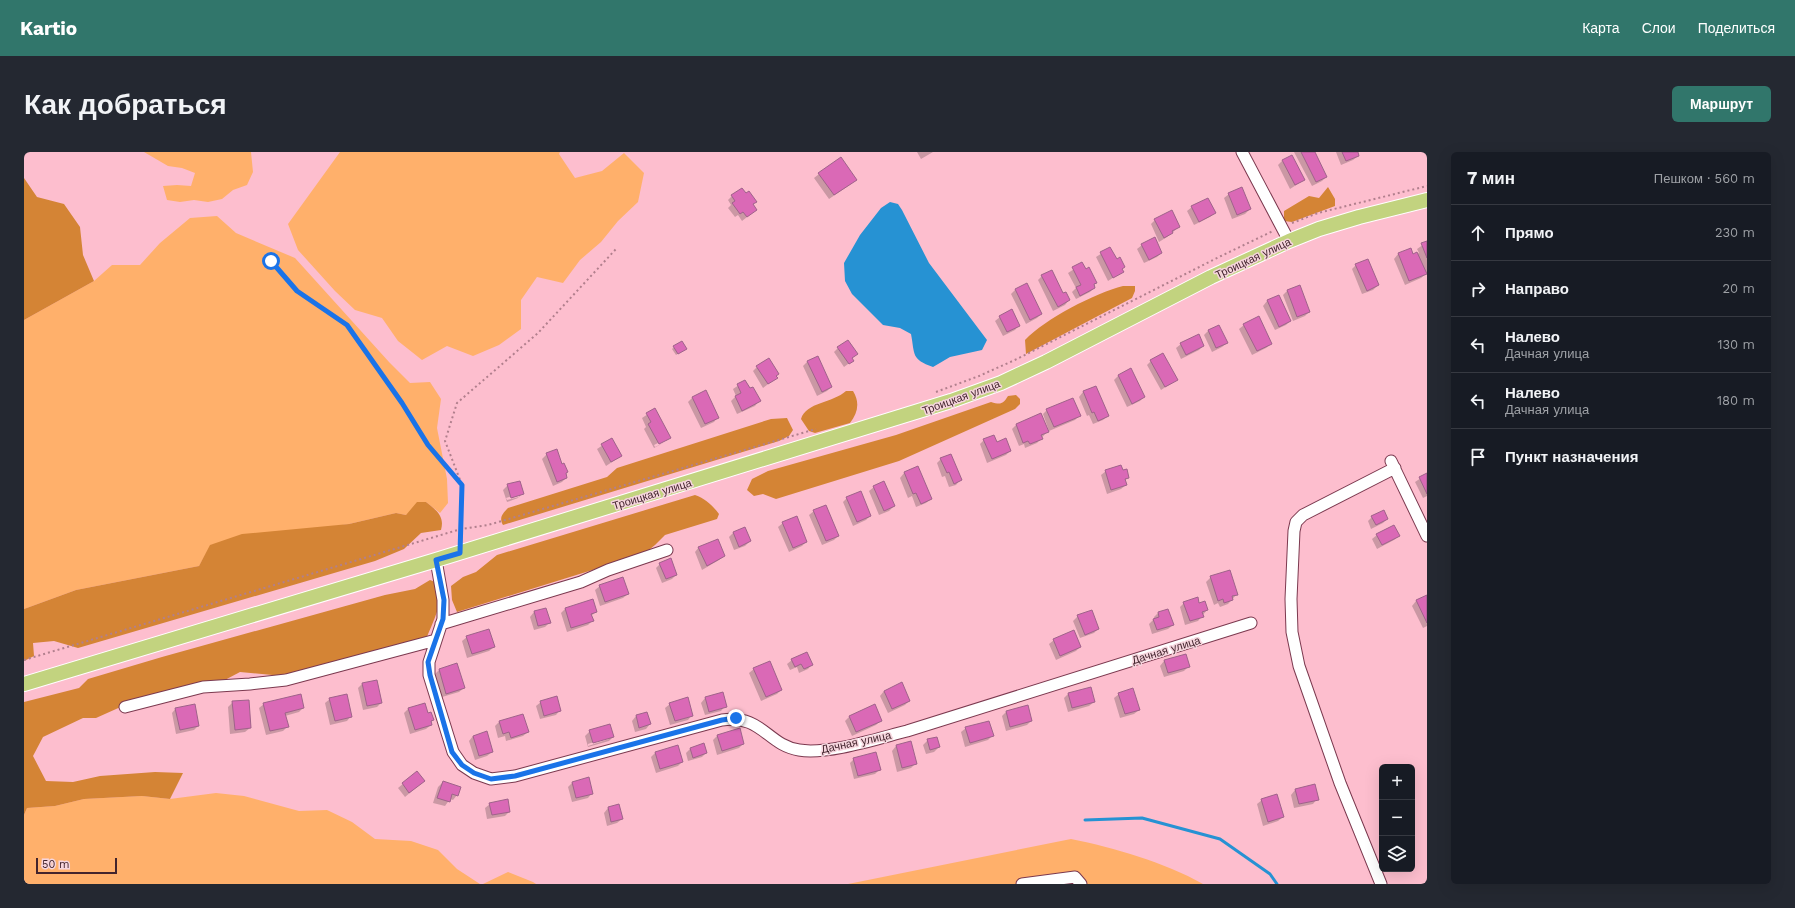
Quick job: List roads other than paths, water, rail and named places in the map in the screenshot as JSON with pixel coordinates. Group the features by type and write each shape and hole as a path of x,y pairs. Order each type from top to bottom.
{"main road":[{"name":"Троицкая улица","path":"24,684 460,553 884,423 994,386 1046,362 1211,277 1289,241 1319,229 1359,217 1427,200"}],"street":[{"path":"1242,152 1289,241"},
{"path":"1381,884 1340,783 1299,666 1292,632 1291,599 1294,531 1296,522 1303,515 1393,464 1427,536"},
{"path":"441,624 582,582 608,570 667,550"},
{"name":"Дачная улица","path":"436,560 444,600 441,624 428,662 430,675 452,752 462,765 474,773 491,779 515,776 722,720 736,718 750,722 761,728 777,741 798,750 814,752 907,731 1251,623"},
{"path":"125,707 203,687 286,680 436,640"},
{"path":"1022,884 1076,877 1082,884"}],"water":[{"path":"890,202 898,204 929,263 987,340 982,350 950,357 933,367 926,364 917,359 915,355 911,334 900,328 883,325 852,294 845,281 844,263 860,235 881,208"}],"waterway":[{"path":"1085,820 1142,818 1220,839 1270,874 1277,884"}]}
